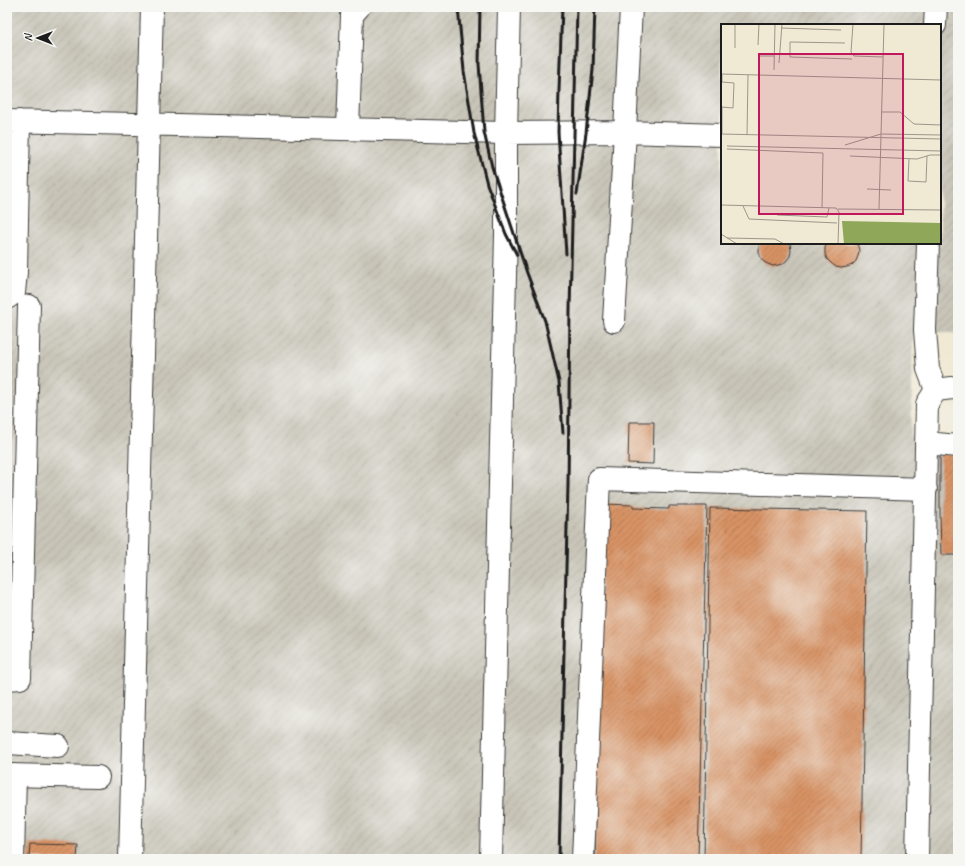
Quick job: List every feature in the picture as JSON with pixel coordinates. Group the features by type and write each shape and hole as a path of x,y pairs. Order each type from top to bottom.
{"lane":[{"path":"130,859 152,7"},
{"path":"348,129 352,15 359,7"},
{"path":"491,859 506,234 506,133 509,7"},
{"path":"614,321 631,7"},
{"path":"935,24 936,7"},
{"path":"7,298 14,293 15,279 13,121 506,133 625,132 721,135"},
{"path":"928,244 925,330 928,369 936,390"},
{"path":"7,678 20,678 29,306"},
{"path":"936,390 952,388 958,389"},
{"path":"917,859 927,404 936,390"},
{"path":"926,443 958,446"},
{"path":"584,859 599,479 926,489"},
{"path":"7,743 58,746"},
{"path":"13,859 11,775 98,777"}],"shaded area":[{"path":"7,7 958,7 958,334 925,330 913,334 911,438 958,440 958,859 7,859"}],"building":[{"path":"760,244 790,244 790,256 783,264 773,266 764,262 761,258"},
{"path":"827,244 857,244 859,250 856,261 852,265 841,268 836,267 827,259 825,248"},
{"path":"629,422 654,422 653,464 628,463"},
{"path":"940,453 958,454 958,555 941,555"},
{"path":"603,504 633,505 633,508 669,509 669,506 707,506 698,859 595,859"},
{"path":"710,508 867,511 861,859 704,859"},
{"path":"30,844 78,845 77,859 29,859"}],"railway":[{"path":"458,7 464,71 474,133 487,184 506,234 517,255"},
{"path":"480,7 479,64 484,132 492,167 527,273 545,321 559,382 563,433"},
{"path":"562,7 558,132 566,254"},
{"path":"559,859 577,7"},
{"path":"577,194 593,70 595,7"}]}
